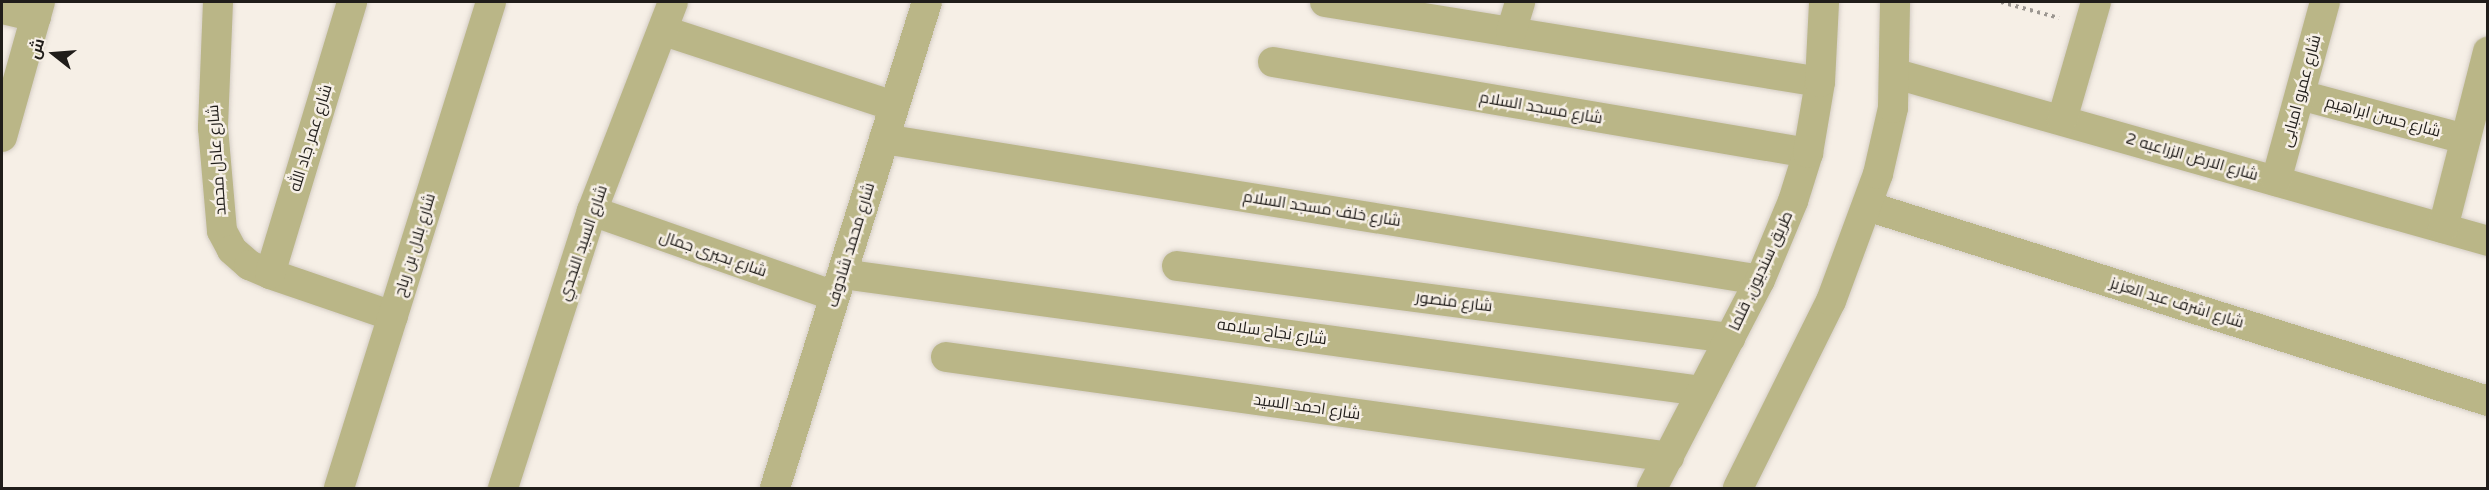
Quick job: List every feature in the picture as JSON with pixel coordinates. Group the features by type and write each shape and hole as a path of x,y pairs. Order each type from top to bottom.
{"street":[{"name":"شارع عادل محمد","path":"218,2 213,128 222,231 232,250 249,265 270,274 393,316"},
{"name":"شارع عمر جاد الله","path":"270,274 352,2"},
{"name":"شارع بلال بن رباح","path":"339,489 491,2"},
{"name":"شارع السيد النجدي","path":"503,489 592,211 664,31 673,2"},
{"name":"شارع محمد شادوف","path":"775,489 927,2"},
{"path":"1325,2 1820,82"},
{"path":"1511,32 1520,2"},
{"name":"طريق سنديون, قلما","path":"1652,489 1760,280 1809,153 1820,82 1824,2"},
{"path":"1738,489 1804,358 1867,206 1887,141 1896,74 1895,2"},
{"name":"شارع عمرو امبابى","path":"2276,181 2325,2"},
{"path":"2,9 38,9 2,137"},
{"path":"2062,120 2092,14"},
{"path":"664,31 894,106"},
{"path":"2443,228 2487,52"},
{"name":"شارع مسجد السلام","path":"1273,62 1809,153"},
{"name":"شارع الارض الزراعيه 2","path":"1896,74 2487,241"},
{"name":"شارع حسن ابراهيم","path":"2300,95 2465,139"},
{"name":"شارع خلف مسجد السلام","path":"884,139 1760,280"},
{"name":"شارع اشرف عبد العزيز","path":"1867,206 2487,401"},
{"name":"شارع بحيرى جمال","path":"592,211 838,285"},
{"name":"شارع منصور","path":"1177,266 1730,338"},
{"name":"شارع نجاح سلامه","path":"838,285 1702,391"},
{"name":"شارع احمد السيد","path":"945,357 1670,457"}],"path":[{"path":"2001,2 2092,14"}]}
